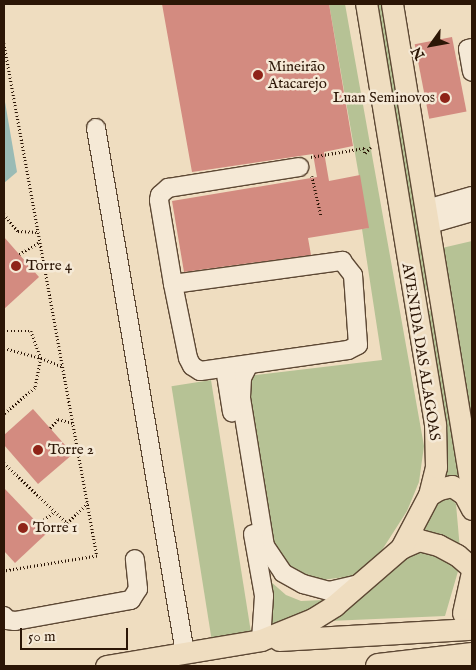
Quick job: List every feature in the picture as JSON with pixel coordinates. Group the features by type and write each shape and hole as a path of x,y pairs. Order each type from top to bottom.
{"highway":[{"path":"378,666 472,655"}],"main road":[{"name":"AVENIDA DAS ALAGOAS","path":"106,666 261,640 313,619 361,584 400,548 429,495 436,467 435,424 366,4"},
{"name":"AVENIDA DAS ALAGOAS","path":"392,4 443,300 472,490"},
{"path":"403,236 420,288 432,300 443,300"},
{"path":"429,495 439,488 452,486 464,494 472,509"},
{"path":"400,548 419,540 438,545 458,555 472,568"},
{"path":"261,640 468,611 472,572"}],"lane":[{"path":"472,48 468,49 472,72"},
{"path":"96,128 185,653"},
{"path":"173,284 342,261 350,269 360,339 358,345 348,350 248,366 200,371 192,366 173,284 159,200 164,190 307,167"},
{"path":"428,216 472,196"},
{"path":"428,216 472,212"},
{"path":"248,366 242,378 241,398 265,546 283,573 303,584 329,591 361,584"},
{"path":"225,368 264,596 261,640"},
{"path":"4,616 7,620 15,622 131,600 138,589 135,560"}],"path":[{"path":"4,43 97,556 4,571"},
{"path":"321,215 307,167 309,157 364,148 365,153 371,147"},
{"path":"4,214 18,231 38,232"},
{"path":"19,254 40,242"},
{"path":"4,331 31,331 41,358 35,388 4,414"},
{"path":"4,348 41,358 63,367"},
{"path":"50,428 58,419 73,423"},
{"path":"4,463 67,523 88,503"},
{"path":"38,524 54,512"}],"green space":[{"path":"329,4 345,4 424,446 419,482 407,511 382,550 354,576 321,580 295,572 274,554 265,536 247,376 382,360 362,229 368,228"},
{"path":"371,4 385,4 435,289 425,290"},
{"path":"472,241 472,424 442,248"},
{"path":"438,309 462,483 442,477 424,312"},
{"path":"211,380 251,632 211,638 171,386"},
{"path":"447,493 456,504 461,561 445,616 329,621 397,567 409,551 439,495"},
{"path":"262,574 286,595 301,601 324,600 302,617 263,630"}],"water":[{"path":"4,96 17,172 4,183"}],"building":[{"name":"Mineirão Atacarejo","path":"162,4 329,4 353,146 324,152 329,181 360,175 369,228 308,238 311,255 184,272 172,201 317,177 313,154 192,172"},
{"path":"452,37 467,112 429,119 415,44"},
{"name":"Torre 4","path":"4,237 39,277 4,309"},
{"name":"Torre 2","path":"33,409 73,454 38,484 4,445 4,435"},
{"name":"Torre 1","path":"4,488 47,533 15,563 4,551"}],"place":[{"name":"Mineirão Atacarejo","path":"258,75"},
{"name":"Luan Seminovos","path":"445,98"},
{"name":"Torre 4","path":"16,266"},
{"name":"Torre 2","path":"38,450"},
{"name":"Torre 1","path":"23,528"}]}
